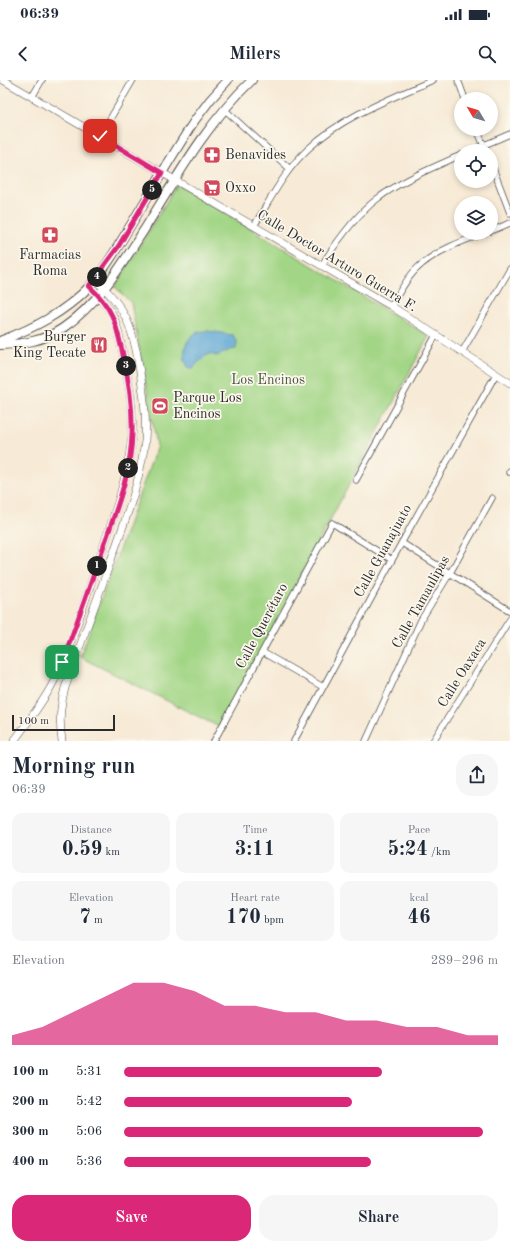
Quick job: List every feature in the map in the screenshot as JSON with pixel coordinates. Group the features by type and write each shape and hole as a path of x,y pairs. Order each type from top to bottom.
{"main road":[{"path":"0,341 44,322 69,304 92,283 118,247 195,120 228,80"},
{"path":"0,345 20,344 47,337 72,321 99,296 205,133 224,109 252,80"}],"street":[{"name":"Calle Doctor Arturo Guerra F.","path":"3,80 322,265 390,306 510,383"},
{"path":"32,97 42,80"},
{"path":"100,136 133,80"},
{"path":"254,226 290,169 308,149 330,131 347,120 389,99 433,80"},
{"path":"458,80 463,92"},
{"path":"224,109 290,169"},
{"path":"486,144 510,134"},
{"path":"322,265 338,241 358,217 376,199 402,182 454,158"},
{"path":"498,182 510,213"},
{"path":"498,228 510,223"},
{"path":"390,306 406,282 421,265 446,249 468,240"},
{"path":"462,352 510,269"},
{"path":"62,741 60,706 136,487 145,440 145,404 137,352 129,324 120,306 105,288 92,283"},
{"path":"14,741 53,683 74,631 113,519 127,471 132,435 132,417 126,368 117,326 113,315 99,296 92,283"},
{"path":"356,480 436,336"},
{"name":"Calle Guanajuato","path":"294,741 392,560 496,374"},
{"name":"Calle Tamaulipas","path":"366,741 421,620 450,573 492,498"},
{"path":"113,519 124,524"},
{"name":"Calle Querétaro","path":"214,741 332,523 392,560"},
{"path":"402,543 510,611"},
{"name":"Calle Oaxaca","path":"434,741 510,619"},
{"path":"262,652 323,687"}],"green space":[{"name":"Los Encinos","path":"177,184 429,336 219,727 80,657 157,446 131,303 115,287"}],"water":[{"path":"202,331 233,335 237,343 236,349 217,356 210,354 204,357 193,368 189,368 186,363 184,353 187,342 194,334"}],"place":[{"name":"Benavides","path":"212,155"},
{"name":"Oxxo","path":"212,188"},
{"name":"Farmacias Roma","path":"50,235"},
{"name":"Burger King Tecate","path":"99,345"},
{"name":"Parque Los Encinos","path":"160,406"}],"route":[{"path":"62,662 113,519 127,471 132,435 130,394 117,326 107,305 89,286 95,280 118,247 162,173 100,136"}]}
